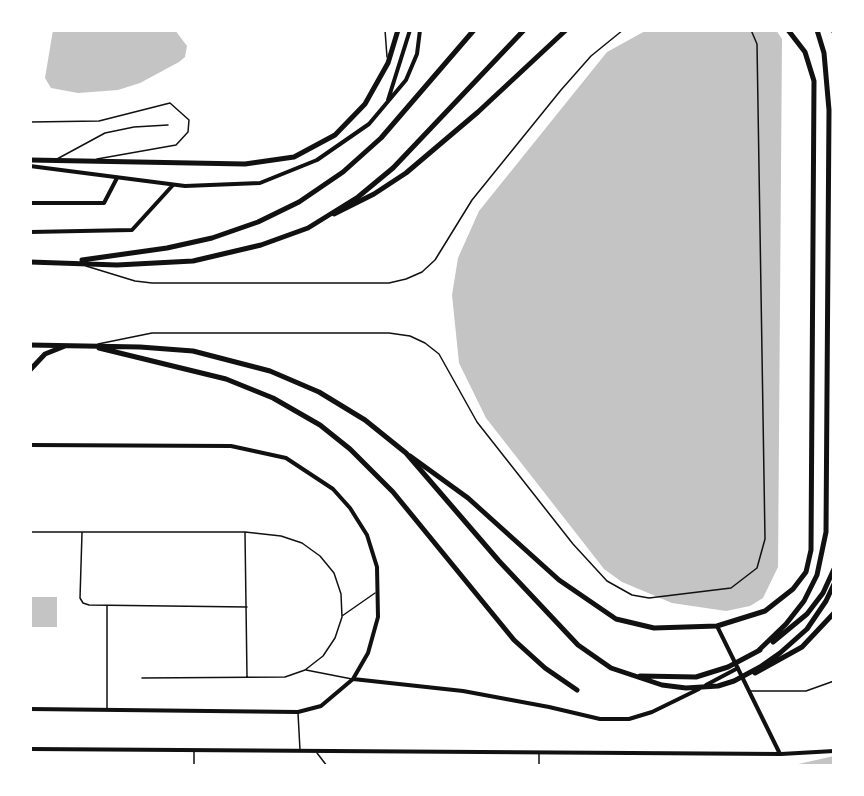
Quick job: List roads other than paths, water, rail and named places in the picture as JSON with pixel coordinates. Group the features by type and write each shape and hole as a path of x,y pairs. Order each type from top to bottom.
{"main road":[{"path":"31,159 245,164 294,157 323,143 346,125 373,93 388,63 398,30"},
{"path":"72,262 168,248 212,238 258,222 299,202 343,172 381,138 474,30"},
{"path":"333,214 373,185 408,154 524,30"},
{"path":"30,262 117,265 193,261 285,238 374,194 406,173 478,112 567,30"},
{"path":"30,345 91,345 193,351 270,371 342,405 468,498 559,580 598,609 616,619 654,628 717,626 755,616 776,605 800,581 810,561 811,550 814,81 805,52 788,30"},
{"path":"759,650 780,630 804,601 817,575 826,532 829,110 824,53 817,30"},
{"path":"30,370 45,354 67,345"},
{"path":"91,345 226,379 273,398 320,425 350,449 393,492 514,640 545,668 577,690"},
{"path":"406,453 499,561 578,645 600,662 633,676 662,685 686,688 718,686 734,681 792,654 813,638 834,613"},
{"path":"633,676 696,677 728,667 786,632 807,614 823,593 834,569"},
{"path":"734,681 767,662 796,640 817,617 834,584"}],"street":[{"path":"388,101 410,30"},
{"path":"30,166 173,185 260,183 317,160 369,124 406,80 417,54 420,30"},
{"path":"30,203 104,203 117,178"},
{"path":"30,232 132,230 173,185"},
{"path":"30,445 231,446 286,458 333,489 350,508 367,536 377,567 378,616 368,653 353,679 321,706 298,712 30,709"},
{"path":"717,626 781,754"},
{"path":"353,679 463,691 549,706 600,719 620,719 652,712 738,668"},
{"path":"30,749 781,754 834,751"}],"lane":[{"path":"385,30 388,63"},
{"path":"72,262 115,276 152,283 389,283 406,279 422,272 435,260 472,200 547,107 591,56 623,30"},
{"path":"91,345 152,333 389,333 410,336 425,342 439,354 477,422 573,544 607,581 632,595 649,597 731,588 757,568 765,539 757,44 751,30"},
{"path":"30,122 99,121 170,103 189,120 188,132 176,145 93,160"},
{"path":"57,159 105,133 134,127 168,125"},
{"path":"30,532 245,532 281,536 302,543 320,556 334,573 341,594 342,616 335,638 323,656 305,670 285,677 142,678"},
{"path":"82,532 80,598 89,605 247,607"},
{"path":"245,532 247,677"},
{"path":"342,616 377,592"},
{"path":"107,605 107,709"},
{"path":"305,670 353,679"},
{"path":"750,691 806,691 834,681"},
{"path":"298,712 300,750"},
{"path":"194,749 194,766"},
{"path":"315,750 327,766"},
{"path":"539,753 539,766"}]}
